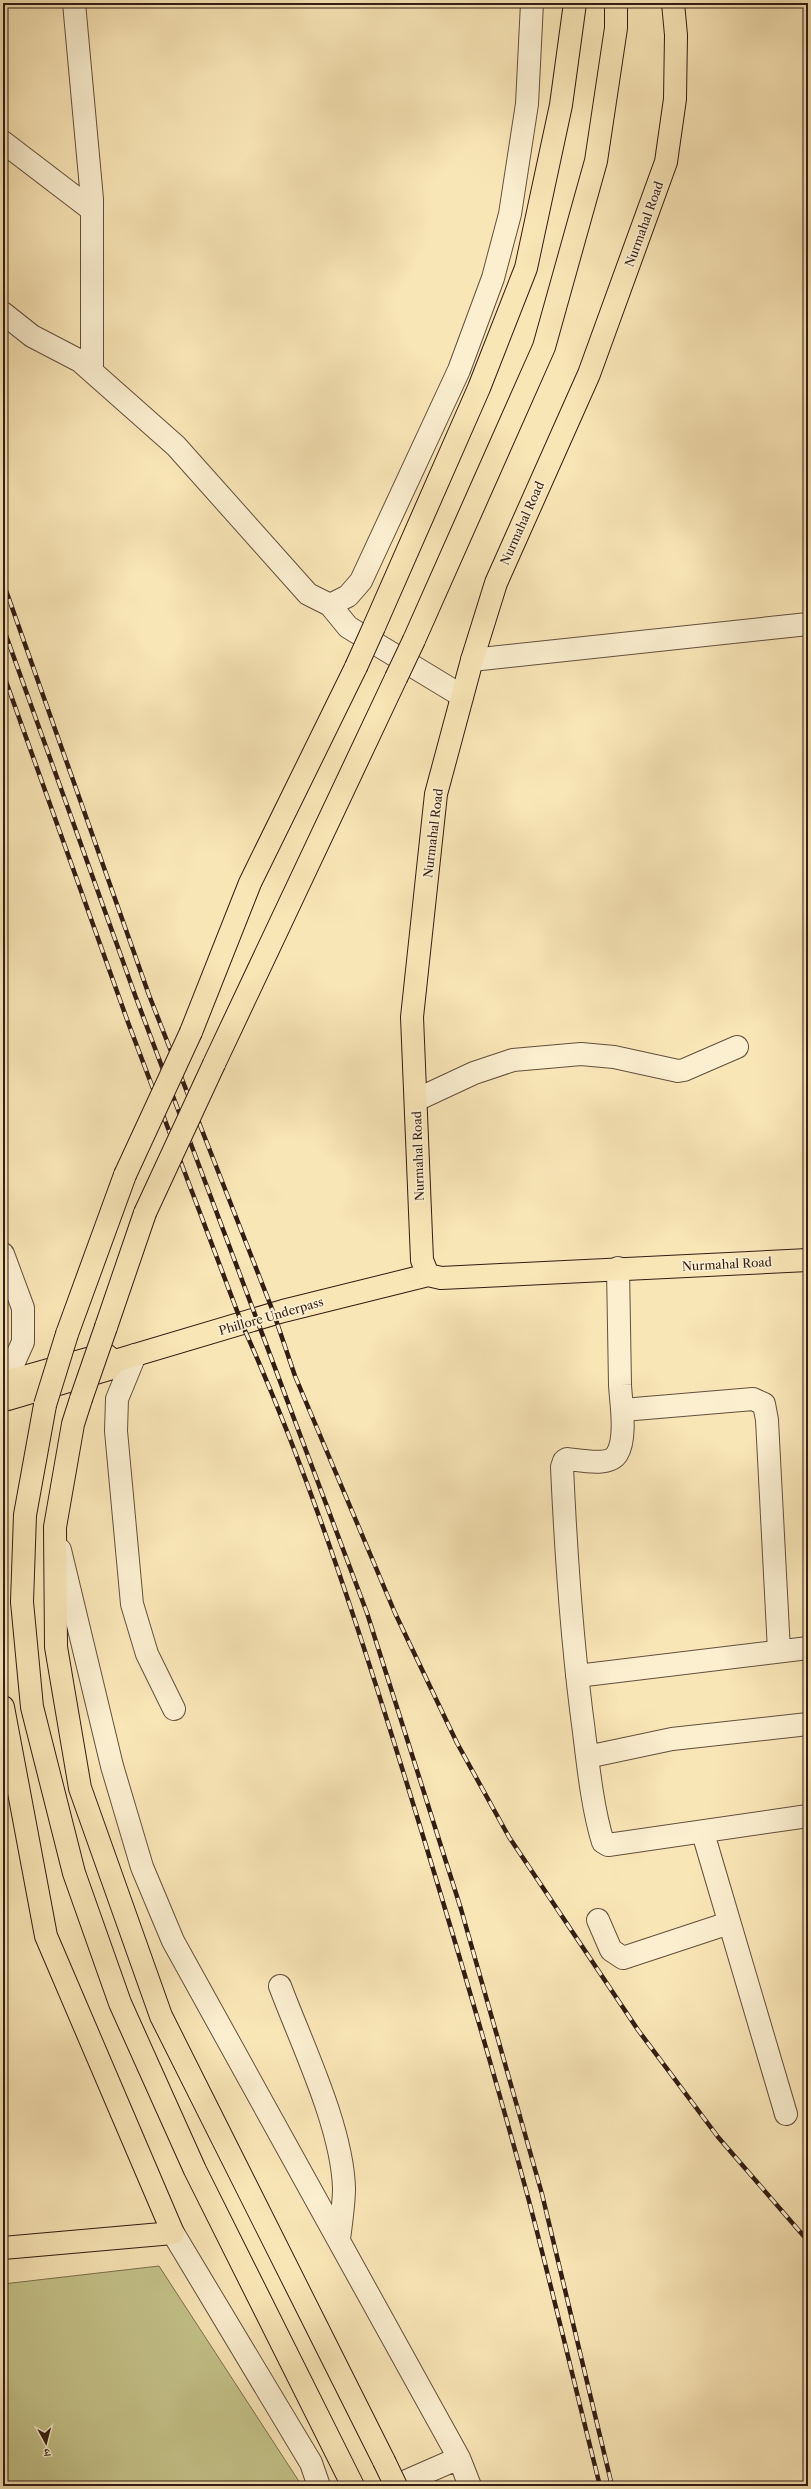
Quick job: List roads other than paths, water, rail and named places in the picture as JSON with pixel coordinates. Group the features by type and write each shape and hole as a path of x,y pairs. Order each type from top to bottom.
{"main road":[{"path":"351,2481 195,2170 120,2003 74,1873 32,1707 22,1602 25,1515 46,1405 67,1334 125,1175 191,1032 250,883 374,627 479,388 526,268 562,105 575,3"},
{"path":"396,2486 161,2016 141,1960 80,1788 56,1646 55,1527 72,1424 145,1213 414,640 544,347 596,161 616,28 616,3"},
{"name":"Nurmahal Road","path":"673,3 676,35 675,99 666,162 589,374 496,582 472,660 436,794 412,1017 422,1260 428,1275 442,1278 618,1268 808,1260"},
{"name":"Phillore Underpass","path":"5,1390 105,1354 125,1358 283,1311 428,1275"},
{"path":"3,1707 46,1936 173,2233 3,2248"}],"street":[{"path":"74,3 92,210 92,371"},
{"path":"330,605 348,596 361,581 459,370 493,278 510,214 527,104 532,3"},
{"path":"3,142 92,210"},
{"path":"3,313 32,336 80,361 176,446 308,594 330,605 348,628 462,696"},
{"path":"472,660 808,624"},
{"path":"416,1100 474,1073 512,1060 581,1054 614,1057 678,1071 684,1070 737,1046"},
{"path":"3,1254 23,1308 23,1342 5,1390"},
{"path":"618,1268 623,1410 621,1438 617,1455 610,1460 567,1459 562,1463 566,1561 576,1676 602,1840 606,1845 807,1819"},
{"path":"125,1358 117,1399 116,1431 132,1604 147,1654 174,1709"},
{"path":"623,1410 753,1399 764,1404 767,1428 779,1651"},
{"path":"55,1527 112,1766 142,1867 173,1941 459,2458 470,2486"},
{"path":"576,1676 808,1648"},
{"path":"588,1757 672,1739 808,1724"},
{"path":"703,1833 786,2114"},
{"path":"598,1920 611,1950 623,1958 729,1923"},
{"path":"280,1986 330,2117 340,2156 344,2188 339,2240"},
{"path":"173,2233 311,2463 319,2486"},
{"path":"396,2486 459,2458"}],"railway":[{"path":"3,582 149,995 274,1314 295,1376 395,1613 457,1743 509,1837 638,2030 718,2137 808,2241"},
{"path":"3,627 135,995 367,1613 461,1909 542,2194 612,2486"},
{"path":"3,673 129,1025 242,1324 289,1437 332,1552 423,1836 500,2096 529,2201 600,2486"}]}
